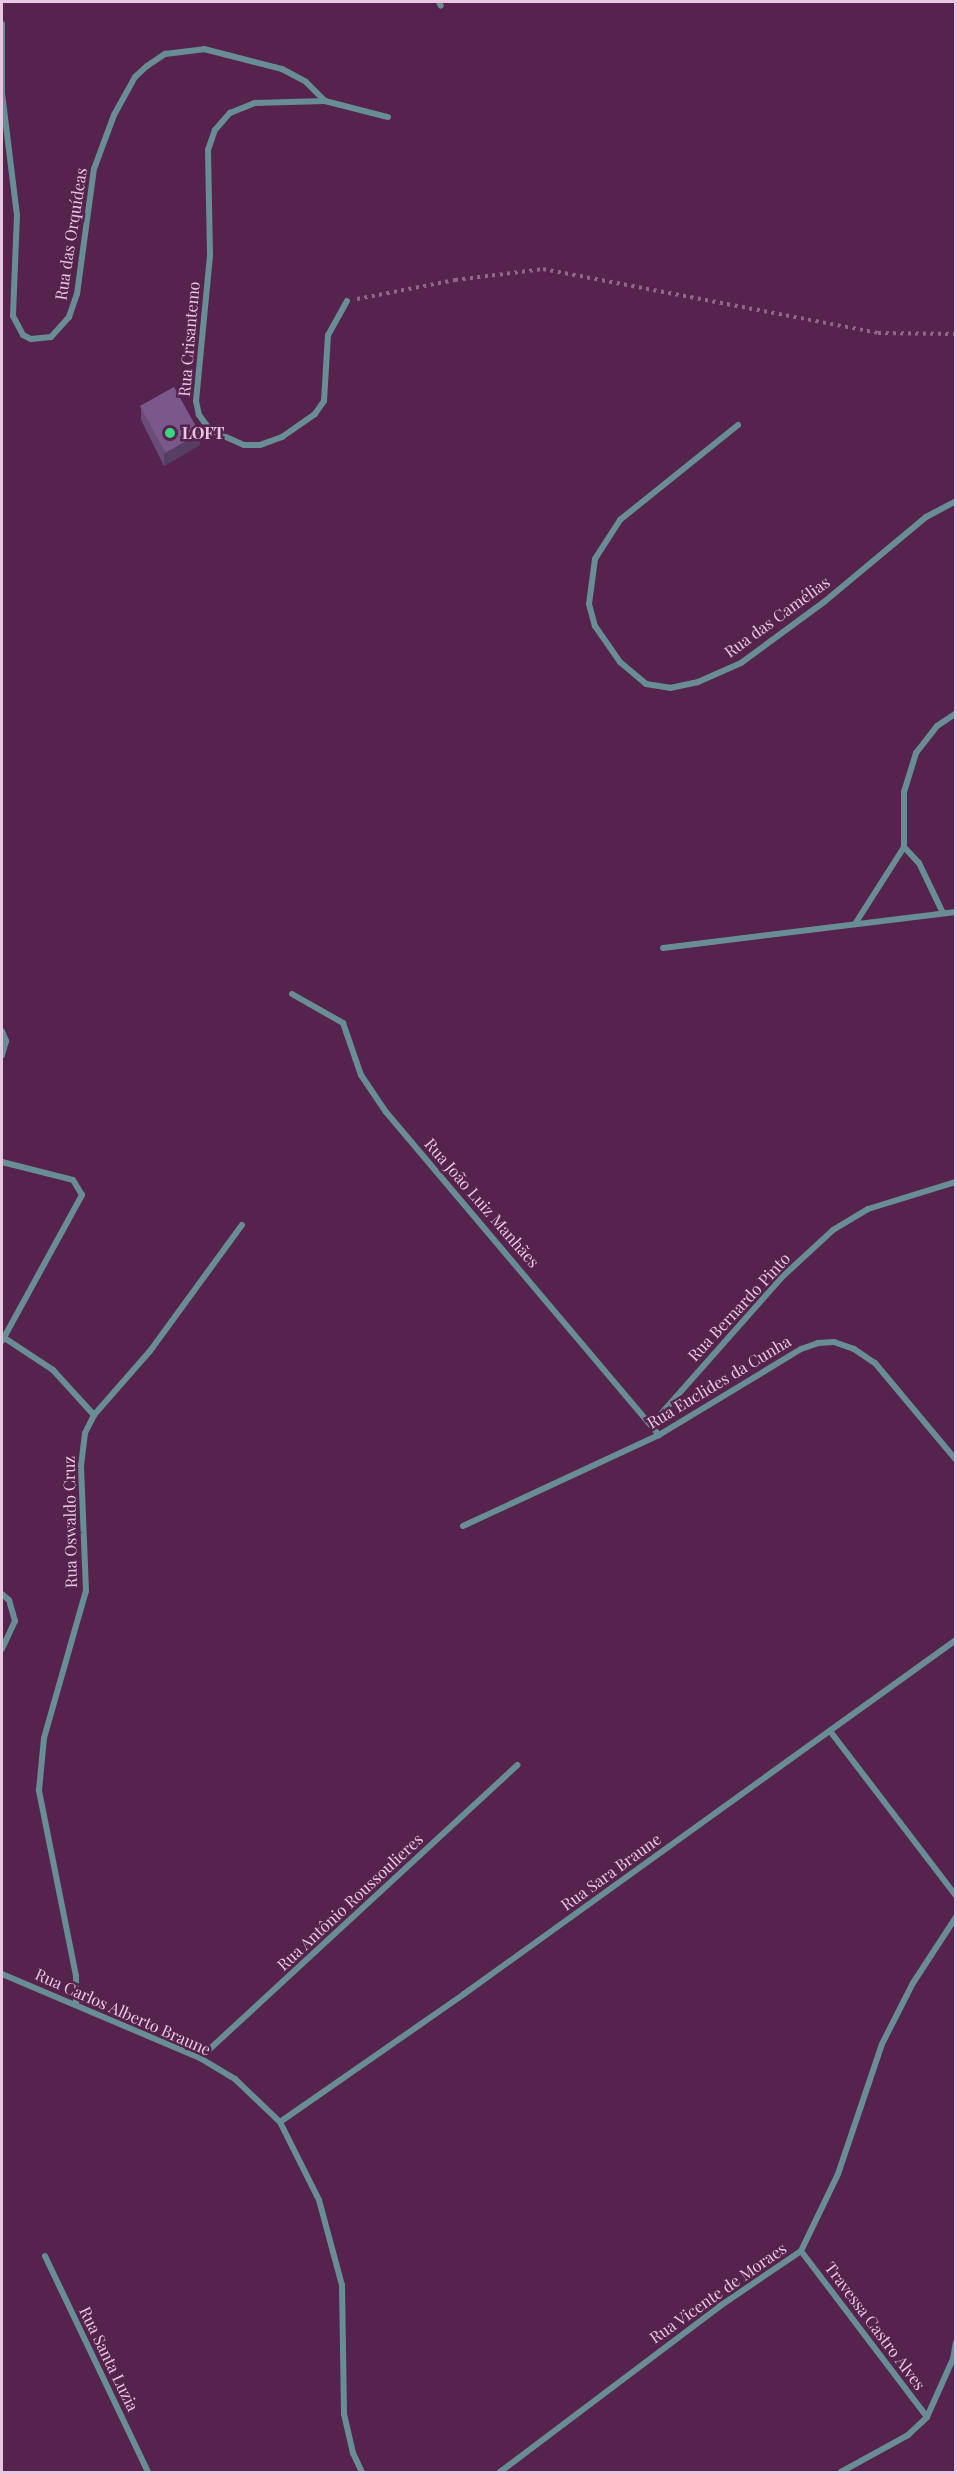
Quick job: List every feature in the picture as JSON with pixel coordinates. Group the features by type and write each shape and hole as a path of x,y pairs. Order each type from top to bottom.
{"street":[{"name":"Rua das Orquídeas","path":"2,24 2,93 17,215 13,316 16,326 31,339 51,336 69,317 77,294 94,169 114,115 135,77 147,66 165,54 204,49 282,69 306,82 325,100"},
{"path":"325,100 388,117"},
{"name":"Rua Crisantemo","path":"325,100 255,103 241,107 221,122 211,140 207,161 210,255 196,401 199,415 210,430 244,445 260,445 282,437 315,414 324,401 328,335 347,301"},
{"name":"Rua das Camélias","path":"738,424 620,520 602,543 595,559 589,604 595,626 620,662 646,684 670,688 698,682 741,663 824,602 926,517 956,501"},
{"path":"855,924 904,847 906,780 926,738 956,713"},
{"path":"904,847 919,863 943,913"},
{"path":"663,948 956,912"},
{"name":"Rua João Luiz Manhães","path":"292,994 343,1023 361,1075 386,1112 652,1424 658,1436"},
{"path":"2,1031 6,1041 2,1054"},
{"path":"2,1162 64,1177 77,1184 80,1201 2,1339 53,1370 94,1415"},
{"name":"Rua Bernardo Pinto","path":"652,1424 781,1278 833,1230 868,1209 956,1182"},
{"name":"Rua Oswaldo Cruz","path":"76,2005 76,1976 39,1790 44,1738 86,1591 81,1466 85,1433 94,1415 150,1351 242,1226"},
{"name":"Rua Euclides da Cunha","path":"463,1526 658,1436 801,1349 834,1342 854,1349 890,1378 956,1460"},
{"path":"2,1594 9,1600 15,1621 2,1649"},
{"name":"Rua Sara Braune","path":"280,2122 956,1640"},
{"path":"830,1731 956,1896"},
{"name":"Rua Antônio Roussoulieres","path":"200,2058 518,1765"},
{"name":"Rua Vicente de Moraes","path":"500,2472 710,2313 801,2251 838,2174 882,2043 913,1983 956,1917"},
{"name":"Rua Carlos Alberto Braune","path":"2,1974 200,2058 236,2079 280,2122 319,2200 342,2285 344,2414 352,2453 362,2472"},
{"name":"Travessa Castro Alves","path":"801,2251 927,2417"},
{"name":"Rua Santa Luzia","path":"45,2256 148,2472"},
{"path":"841,2472 900,2441 927,2417 953,2359 956,2342"}],"path":[{"path":"347,301 455,280 543,269 878,333 956,334"}],"building":[{"name":"LOFT","path":"174,387 200,433 166,452 140,406"}],"place":[{"name":"LOFT","path":"170,433"}]}
